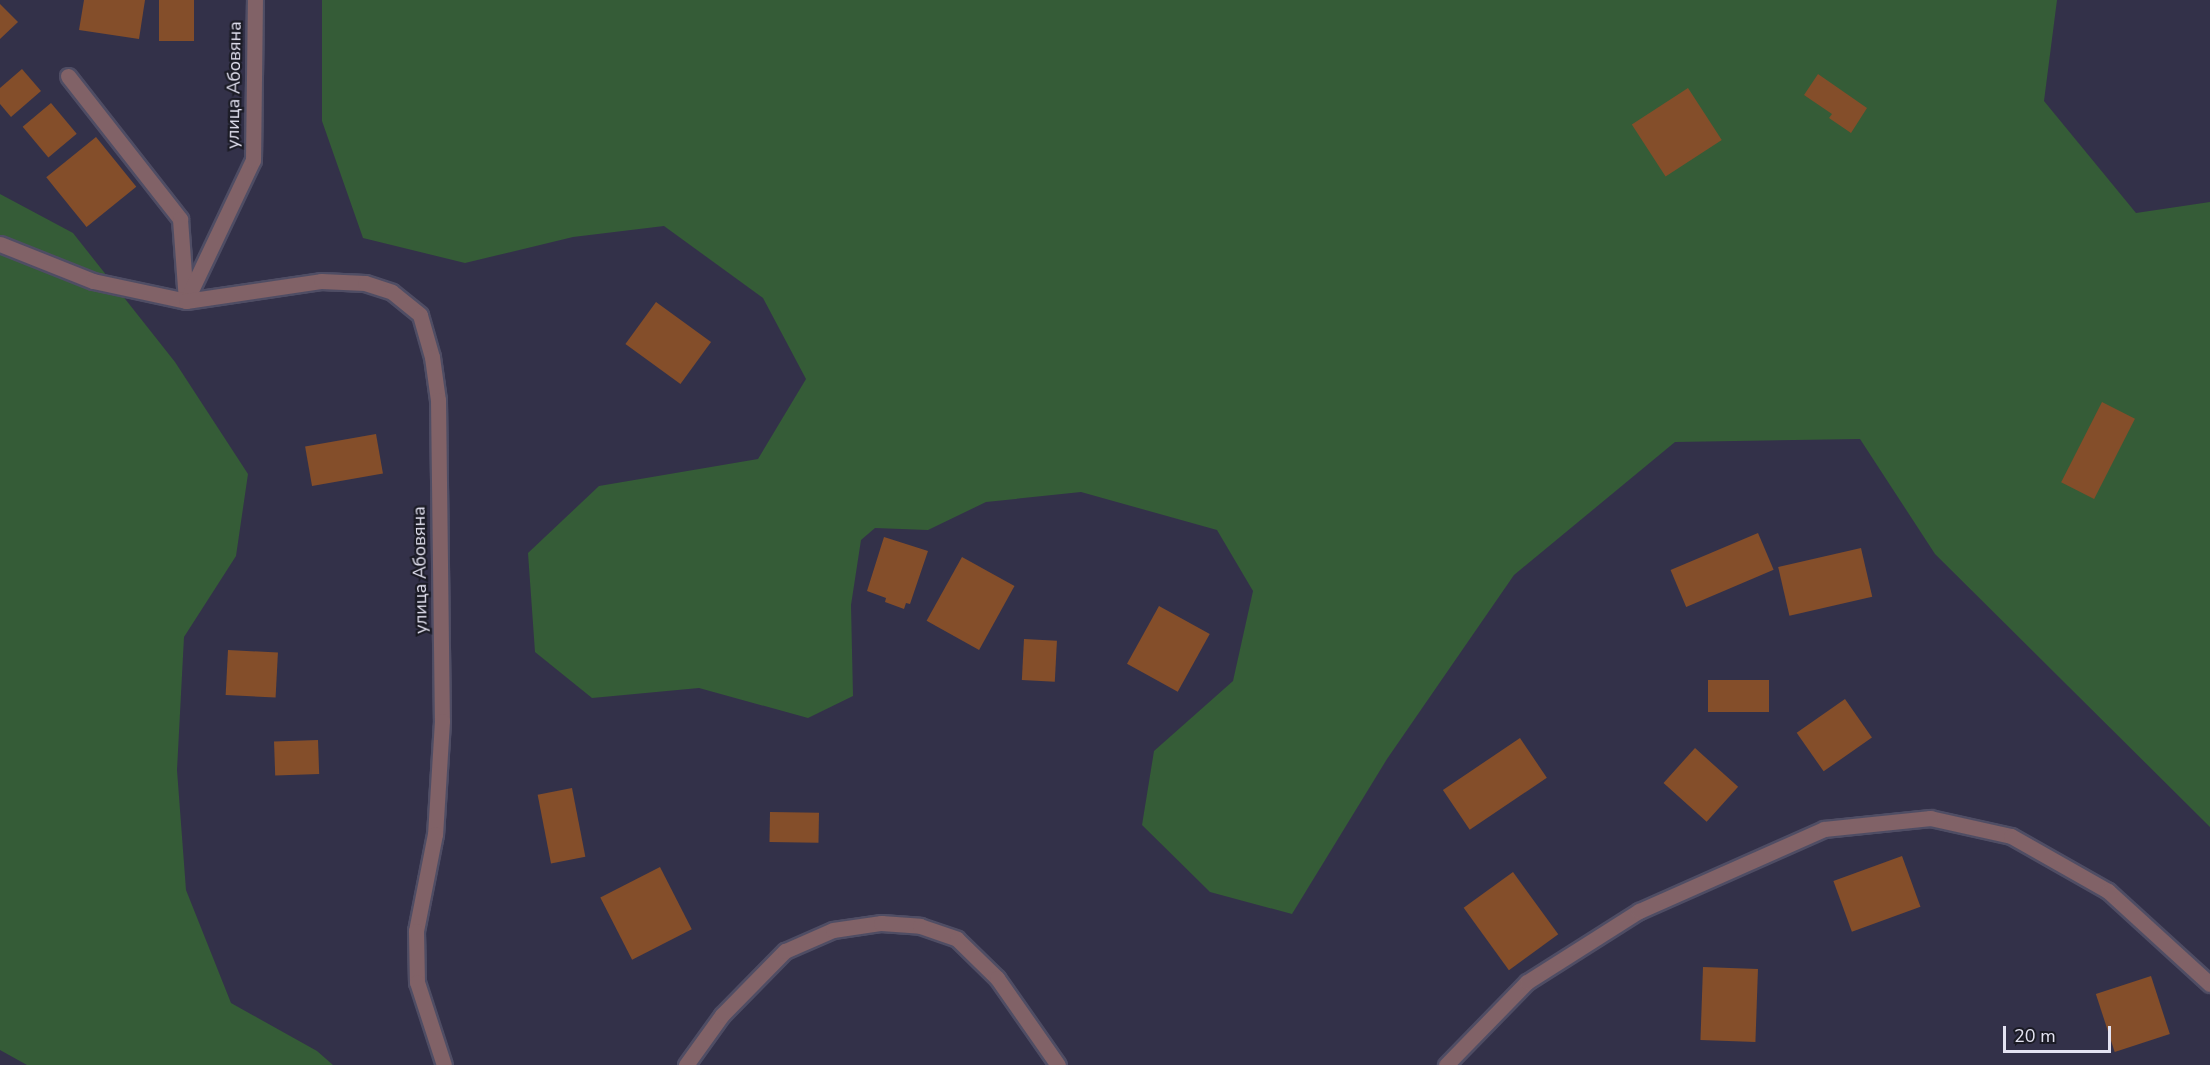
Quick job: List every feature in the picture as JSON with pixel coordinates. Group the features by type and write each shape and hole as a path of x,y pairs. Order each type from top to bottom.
{"street":[{"name":"улица Абовяна","path":"186,300 253,160 255,0"},
{"path":"68,76 180,219 186,300"},
{"name":"улица Абовяна","path":"0,244 93,281 186,300 321,281 365,283 392,292 420,315 432,357 438,400 441,721 435,834 416,931 417,982 444,1065"},
{"path":"1446,1065 1527,982 1639,911 1824,830 1930,818 2012,836 2108,891 2210,984"},
{"path":"686,1065 722,1015 785,951 832,930 882,923 920,926 957,939 997,978 1058,1065"}],"green space":[{"path":"322,0 2057,0 2044,101 2136,213 2210,202 2210,827 1935,554 1860,439 1675,442 1514,575 1387,759 1292,914 1210,892 1142,825 1154,751 1233,681 1253,591 1217,530 1081,492 986,502 928,530 875,528 861,540 851,605 853,696 808,718 699,688 592,698 535,652 528,553 599,486 758,459 806,379 763,298 664,226 573,237 465,263 363,238 322,121"},
{"path":"0,194 73,233 175,362 248,474 236,556 184,637 177,770 186,890 231,1003 317,1051 333,1065 27,1065 0,1050"}],"building":[{"path":"84,0 145,0 139,39 79,30"},
{"path":"159,0 194,0 194,41 159,41"},
{"path":"0,4 18,22 0,39"},
{"path":"22,69 41,91 11,117 0,104 0,88"},
{"path":"1818,74 1867,108 1851,133 1829,118 1832,114 1804,95"},
{"path":"1688,88 1722,140 1666,176 1632,124"},
{"path":"51,103 77,134 48,157 23,127"},
{"path":"96,137 136,187 87,227 46,177"},
{"path":"656,302 711,342 680,384 625,344"},
{"path":"2102,402 2135,419 2094,499 2061,482"},
{"path":"376,434 383,473 312,486 305,447"},
{"path":"1758,533 1774,570 1686,607 1671,570"},
{"path":"884,537 928,551 910,604 906,603 904,609 885,602 886,598 867,591"},
{"path":"1861,548 1872,597 1789,616 1778,567"},
{"path":"962,557 1014,586 979,650 927,621"},
{"path":"1159,606 1210,634 1178,692 1127,664"},
{"path":"1024,639 1057,641 1055,682 1022,680"},
{"path":"228,650 278,653 276,698 226,695"},
{"path":"1708,680 1769,680 1769,712 1708,712"},
{"path":"1845,699 1872,738 1824,771 1797,733"},
{"path":"1520,738 1547,778 1470,830 1443,790"},
{"path":"318,740 319,774 275,776 274,742"},
{"path":"1695,748 1738,787 1707,822 1664,783"},
{"path":"572,788 585,857 551,863 538,795"},
{"path":"770,812 819,813 818,843 769,842"},
{"path":"1902,856 1920,907 1852,932 1833,881"},
{"path":"660,867 692,929 632,960 600,897"},
{"path":"1513,872 1558,934 1509,970 1464,908"},
{"path":"1703,967 1758,969 1755,1042 1700,1040"},
{"path":"2151,976 2170,1034 2115,1052 2096,994"}]}
